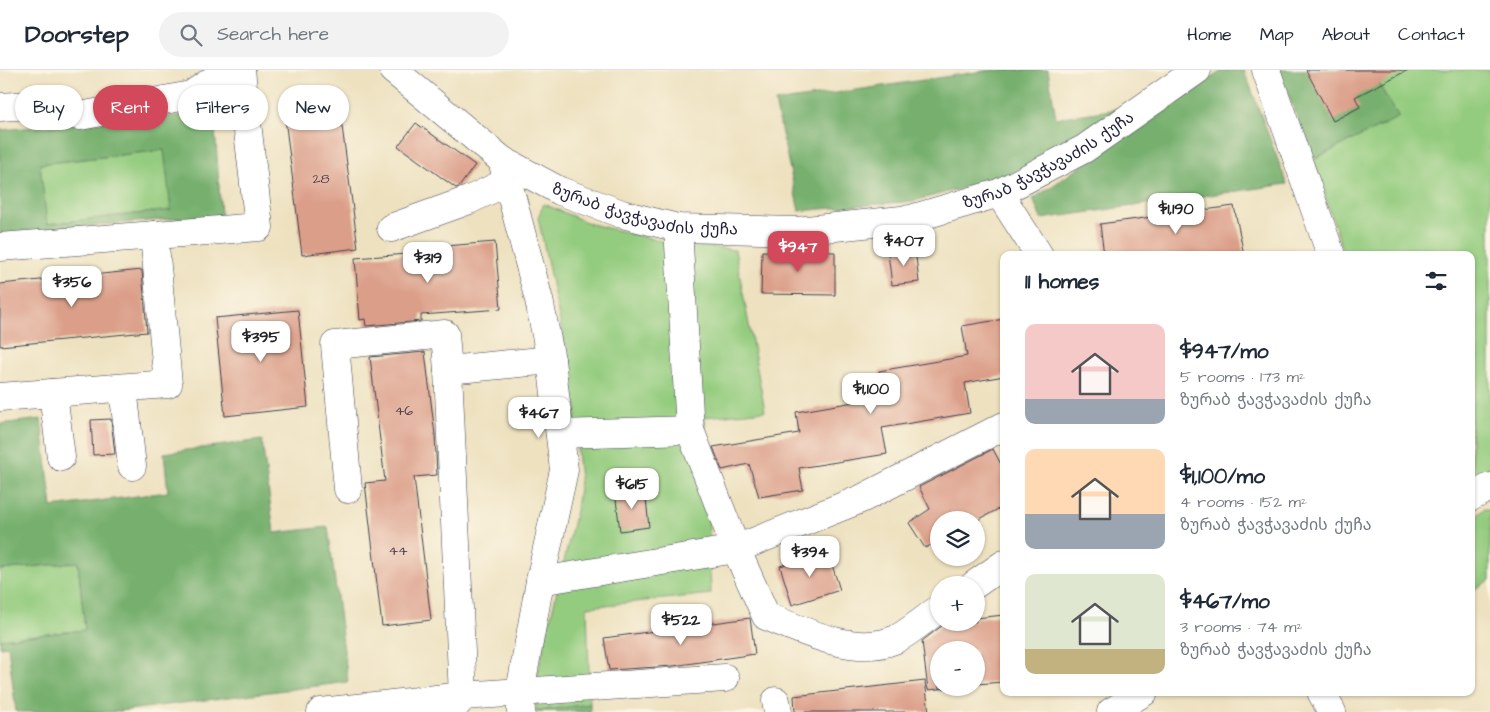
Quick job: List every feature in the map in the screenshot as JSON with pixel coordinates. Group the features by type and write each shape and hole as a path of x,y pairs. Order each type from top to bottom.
{"street":[{"path":"0,107 31,105 80,116 191,94 228,70"},
{"path":"0,247 259,227 241,70"},
{"name":"ზურაბ ჭავჭავაძის ქუჩა","path":"393,70 506,170 622,214 678,228 797,231 911,219 1000,193 1084,149 1197,70"},
{"path":"1266,70 1330,251"},
{"path":"391,228 469,200 506,170 539,300 551,360 564,470 540,581 520,702"},
{"path":"1000,193 1036,251"},
{"path":"678,228 690,430 736,549 766,616 814,636 862,646 895,640 930,615"},
{"path":"0,398 168,384 154,235"},
{"path":"348,488 335,345 445,334 448,370 457,704"},
{"path":"448,370 551,360"},
{"path":"123,388 132,466"},
{"path":"53,393 61,457"},
{"path":"540,581 736,549 861,498 1000,428"},
{"path":"560,434 690,430"},
{"path":"1475,495 1490,487"},
{"path":"985,577 1000,567"},
{"path":"321,712 520,702 725,678"},
{"path":"1111,712 1137,696"},
{"path":"1323,696 1332,712"}],"green space":[{"path":"991,70 1048,70 1056,118 1124,108 1008,176 914,201 799,211 775,102"},
{"path":"1223,70 1244,70 1287,184 1041,219 1033,199"},
{"path":"1278,70 1392,70 1377,82 1399,117 1314,159"},
{"path":"1392,70 1490,70 1490,472 1475,481 1475,251 1343,251 1314,159 1399,117 1377,82"},
{"path":"178,116 178,130 215,130 221,215 0,233 0,130 83,130 83,123 93,123 93,130 168,130 168,117","holes":["164,150 171,210 47,224 40,164"]},
{"path":"165,150 171,210 46,224 40,164"},
{"path":"544,204 591,224 661,241 735,250 765,411 705,417 711,594 587,607 590,704 536,711 538,671 576,511 580,479 567,355 538,217"},
{"path":"41,419 52,507 168,492 164,453 262,440 274,533 328,527 348,682 112,712 16,712 8,646 0,647 0,639 85,630 78,562 0,570 0,424"},
{"path":"1485,509 1490,511 1490,580 1475,589 1475,515"},
{"path":"78,562 85,630 0,639 0,570"},
{"path":"590,704 590,712 536,711"}],"building":[{"path":"1306,70 1408,70 1355,97 1360,107 1333,121"},
{"path":"416,123 475,165 459,187 456,188 398,146"},
{"path":"286,130 343,130 358,248 302,255"},
{"path":"1234,206 1243,251 1103,251 1100,224"},
{"path":"495,242 501,309 421,315 421,321 366,326 365,319 360,320 355,258 446,251 445,246"},
{"path":"915,249 919,282 892,285 888,253"},
{"path":"762,251 835,252 835,295 761,294"},
{"path":"142,270 147,332 0,346 0,284"},
{"path":"298,310 308,407 225,416 215,318"},
{"path":"1000,320 1000,377 965,383 970,413 882,428 887,454 799,468 803,490 759,497 749,464 722,470 713,447 799,433 796,412 883,397 879,371 967,356 962,326"},
{"path":"425,352 435,435 437,475 414,477 431,620 382,626 365,483 385,481 370,357"},
{"path":"111,419 115,454 93,455 91,420"},
{"path":"993,449 1000,462 1000,508 985,516 985,511 930,511 930,546 925,548 909,523 930,509 919,487"},
{"path":"645,489 649,527 620,531 615,492"},
{"path":"828,552 840,590 792,605 780,566"},
{"path":"1000,615 1000,682 985,683 985,641 930,641 930,690 928,690 922,641 935,631 985,631 985,617"},
{"path":"750,618 755,654 673,666 609,670 604,638"},
{"path":"925,681 929,712 795,712 794,696"}]}
